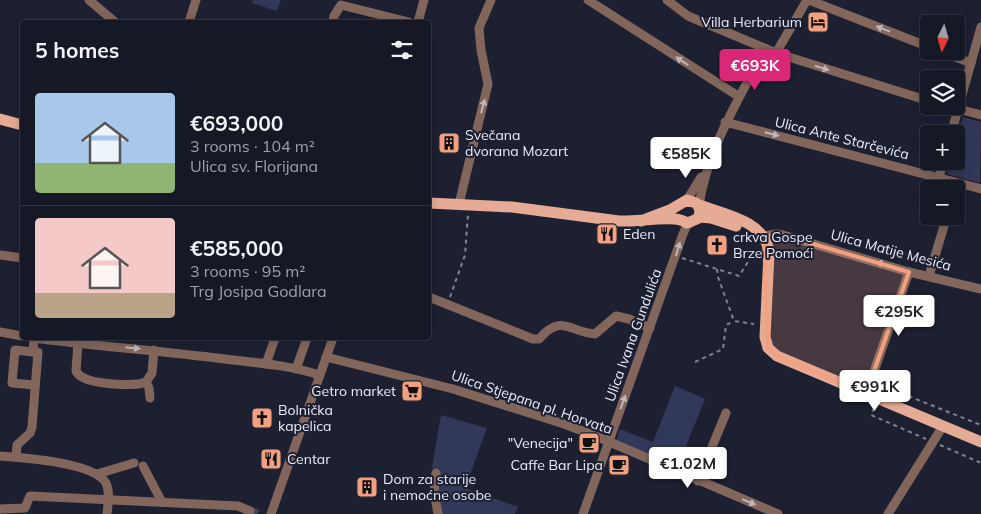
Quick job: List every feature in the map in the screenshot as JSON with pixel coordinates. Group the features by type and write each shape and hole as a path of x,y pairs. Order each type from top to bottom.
{"main road":[{"path":"0,119 20,124"},
{"path":"641,221 670,210 683,202 694,201 692,216"},
{"path":"683,202 677,212 692,216 746,222 765,239 766,342 768,348 776,356 981,442"},
{"path":"431,203 512,207 619,221 641,221 692,216"}],"street":[{"path":"89,0 113,20"},
{"path":"189,20 196,0"},
{"path":"419,20 424,0"},
{"path":"464,204 488,84 481,50 479,28 491,0"},
{"path":"588,0 738,96"},
{"path":"667,0 688,16 776,53 920,98"},
{"path":"776,53 808,0 828,4 920,43"},
{"path":"333,20 342,2 402,20"},
{"path":"965,85 981,27"},
{"path":"683,202 706,171 725,122 765,48"},
{"path":"961,60 971,64"},
{"path":"965,112 981,115"},
{"name":"Ulica Ante Starčevića","path":"725,122 945,180"},
{"path":"939,177 941,170"},
{"name":"Ulica Ivana Gundulića","path":"583,514 676,257 684,230 692,216 706,171"},
{"name":"Ulica Ante Starčevića","path":"965,187 981,189"},
{"path":"929,276 945,225"},
{"name":"Ulica Matije Mesića","path":"765,239 776,234 783,235 909,272 981,289"},
{"path":"0,255 20,258"},
{"path":"866,394 909,272"},
{"path":"431,298 533,339 539,338 549,327 566,325 586,333 595,334 616,316 629,318 650,328"},
{"path":"0,332 20,336"},
{"path":"33,340 34,352"},
{"path":"65,340 266,364 319,375"},
{"path":"266,364 274,340"},
{"path":"296,369 305,340"},
{"path":"271,514 326,357 329,340"},
{"path":"81,341 76,371 81,377 95,381 134,385 146,382 152,373 154,350"},
{"path":"16,458 17,445 30,433 32,427 38,352 15,350 12,383 35,385"},
{"name":"Ulica Stjepana pl. Horvata","path":"326,357 453,389 564,424 778,514"},
{"path":"146,382 150,398"},
{"path":"698,481 726,413"},
{"path":"888,514 943,426"},
{"path":"0,456 62,464 98,474 138,465 162,502"},
{"path":"436,473 434,492 438,514"},
{"path":"98,474 106,483 108,514"},
{"path":"0,509 26,508 30,496 238,506 250,511"}],"path":[{"path":"447,304 465,255 464,204"},
{"path":"676,257 739,276 765,239"},
{"path":"717,269 718,277 734,320"},
{"path":"696,362 724,349 726,325 734,320 754,324"},
{"path":"883,386 981,425"}],"highlighted area":[{"path":"783,235 909,272 866,394 777,356 768,348 764,236"}],"shaded area":[{"path":"253,0 281,0 277,11 252,3"},
{"path":"963,117 981,122 980,183 947,174 948,170 965,170 965,125 961,125"},
{"path":"675,386 705,399 677,468 616,441 620,429 653,442"},
{"path":"441,415 487,428 465,488 518,507 515,514 442,514 438,490 440,470 432,468"}],"tunnel":[{"path":"250,511 258,514"}],"place":[{"name":"Villa Herbarium","path":"818,22"},
{"name":"Svečana dvorana Mozart","path":"449,143"},
{"name":"Eden","path":"607,234"},
{"name":"crkva Gospe Brze Pomoći","path":"717,245"},
{"name":"Getro market","path":"412,391"},
{"name":"Bolnička kapelica","path":"262,418"},
{"name":"\"Venecija\"","path":"589,443"},
{"name":"Centar","path":"271,459"},
{"name":"Caffe Bar Lipa","path":"619,465"},
{"name":"Dom za starije i nemoćne osobe","path":"367,487"}]}
